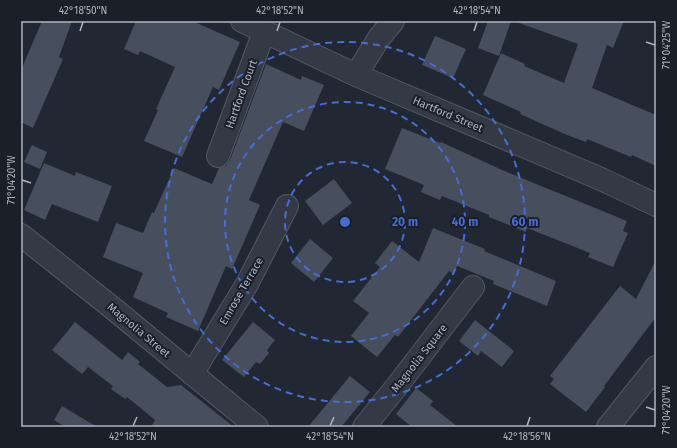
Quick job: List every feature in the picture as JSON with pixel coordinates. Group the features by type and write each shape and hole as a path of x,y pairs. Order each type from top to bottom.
{"street":[{"name":"Hartford Street","path":"242,21 356,75 601,179 656,205"},
{"path":"356,75 379,38 393,21"},
{"name":"Hartford Court","path":"218,156 264,32"},
{"name":"Emrose Terrace","path":"192,374 247,284 287,206"},
{"name":"Magnolia Street","path":"21,235 257,427"},
{"name":"Magnolia Square","path":"364,427 473,288"},
{"path":"608,427 656,367"}],"building":[{"path":"42,21 72,21 59,57 63,59 33,128 21,122 21,70"},
{"path":"136,21 192,21 240,42 219,90 213,87 182,157 144,141 158,110 156,109 175,67 140,51 138,55 124,49"},
{"path":"488,21 511,21 499,56 478,48"},
{"path":"519,21 624,21 613,48 607,45 592,88 656,115 656,166 632,155 631,157 587,139 586,142 567,135 520,114 521,112 483,95 501,53 525,64 524,66 564,83 578,44 519,23"},
{"path":"435,36 466,49 453,78 422,65"},
{"path":"266,64 301,80 302,76 324,85 304,131 283,122 249,200 260,205 232,269 226,266 198,331 166,317 168,313 133,297 143,273 103,257 116,223 143,233 152,212 154,213 174,168 212,184 219,168 226,166 230,160"},
{"path":"402,128 440,143 441,142 502,170 627,221 623,231 628,233 613,267 588,257 590,253 527,228 526,232 442,196 440,200 421,192 424,185 385,169"},
{"path":"32,145 47,152 40,169 24,162"},
{"path":"44,163 75,176 76,172 112,186 98,222 52,204 45,220 24,210"},
{"path":"334,179 352,203 323,225 305,201"},
{"path":"433,228 485,249 484,251 556,281 547,306 493,284 494,281 457,266 454,274 449,271 398,337 395,335 377,357 351,336 369,313 353,301 380,267 375,263 392,241 419,262"},
{"path":"310,239 333,258 314,282 291,263"},
{"path":"656,260 656,317 586,412 550,384 554,379 550,376 620,286 636,299"},
{"path":"475,320 514,351 502,367 481,351 478,356 459,341"},
{"path":"75,322 122,360 128,352 140,362 138,364 167,387 181,385 234,427 151,427 155,420 127,397 125,399 111,389 113,386 88,367 82,374 52,350"},
{"path":"253,322 275,340 267,350 269,353 260,364 256,362 244,377 222,360"},
{"path":"350,376 370,392 341,427 308,427"},
{"path":"416,388 433,401 430,405 458,427 412,427 396,414"},
{"path":"62,406 97,427 65,427 54,420"}]}
